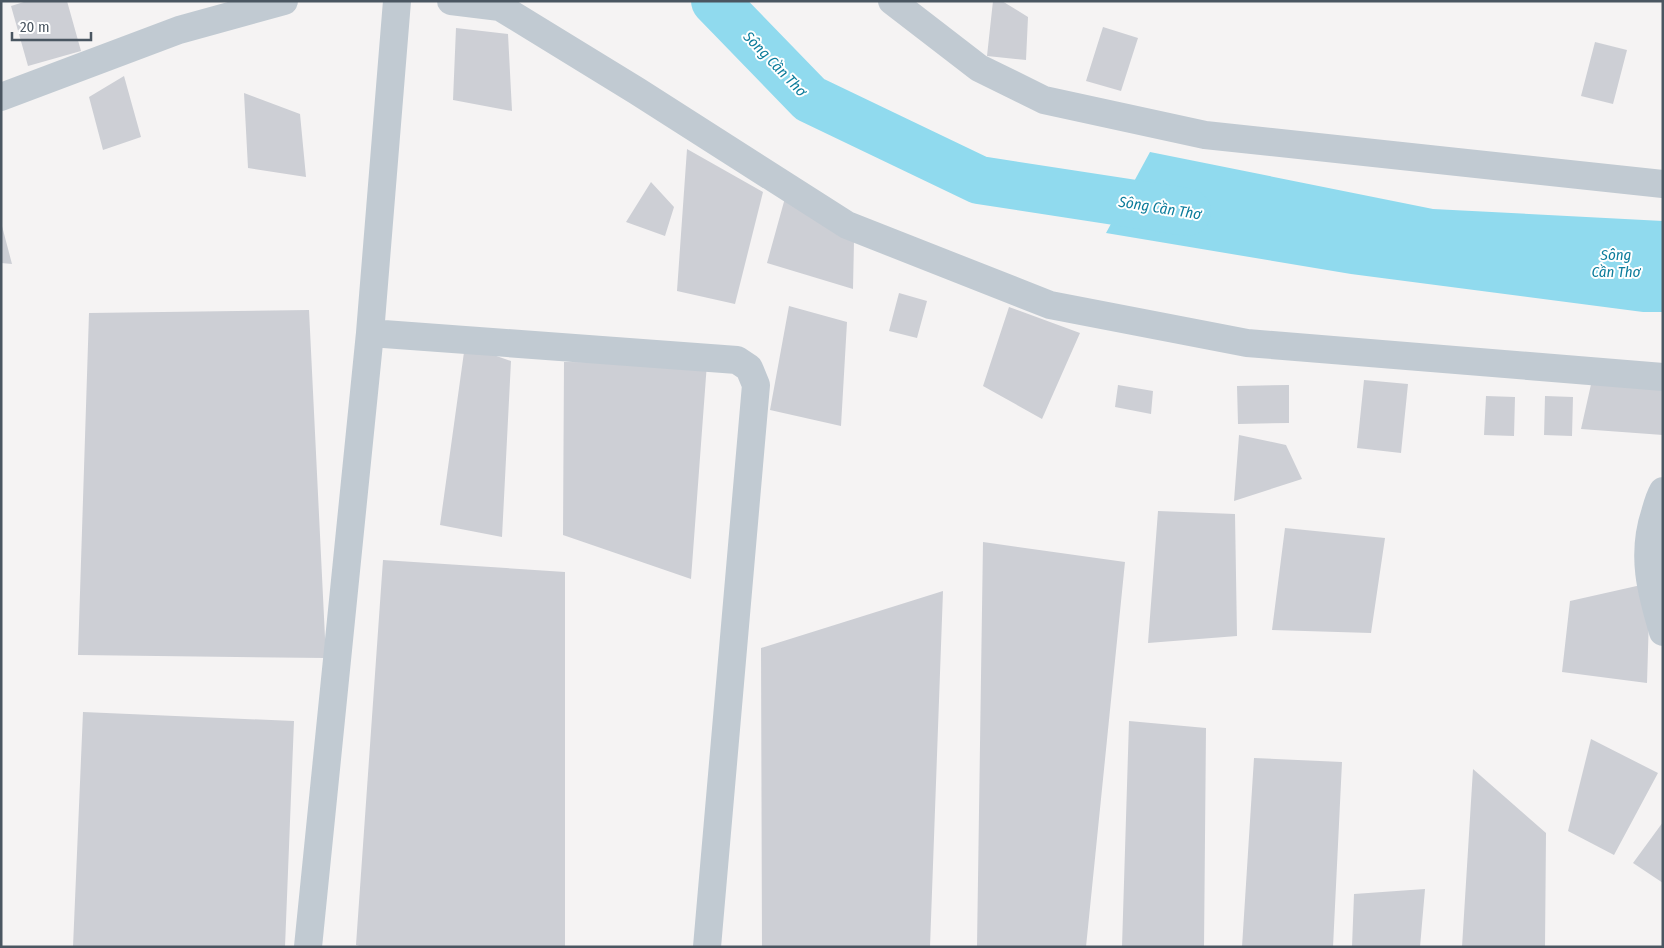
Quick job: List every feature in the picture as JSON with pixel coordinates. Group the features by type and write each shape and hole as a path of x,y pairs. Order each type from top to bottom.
{"street":[{"path":"1,97 179,30 284,1"},
{"path":"308,947 370,333 397,1"},
{"path":"451,1 500,7 646,96 847,225 1050,305 1247,343 1663,377"},
{"path":"892,1 979,68 1044,100 1205,135 1663,184"},
{"path":"370,333 737,360 749,368 756,386 707,947"},
{"path":"1663,491 1651,524 1647,555 1650,583 1663,632"}],"water":[{"name":"Sông Cần Thơ","path":"1150,152 1433,209 1663,221 1663,312 1643,312 1351,274 1106,233"}],"building":[{"path":"27,1 67,1 81,51 28,66 11,6"},
{"path":"993,1 1002,1 1028,17 1026,60 987,56"},
{"path":"1103,27 1138,38 1121,91 1086,81"},
{"path":"456,28 508,34 512,111 453,100"},
{"path":"1595,42 1627,50 1613,104 1581,96"},
{"path":"124,76 141,137 103,150 89,97"},
{"path":"244,93 300,114 306,177 248,168"},
{"path":"687,149 763,192 735,304 677,291"},
{"path":"651,182 674,207 665,236 626,222"},
{"path":"785,198 854,241 853,289 767,263"},
{"path":"2,226 12,264 1,263"},
{"path":"899,293 927,301 917,338 889,331"},
{"path":"789,306 847,322 841,426 770,410"},
{"path":"1009,307 1080,333 1042,419 983,386"},
{"path":"309,310 326,658 78,655 89,313"},
{"path":"465,345 511,361 502,537 440,525"},
{"path":"564,362 707,363 691,579 563,535"},
{"path":"1364,380 1408,384 1401,453 1357,448"},
{"path":"1592,380 1663,388 1663,435 1581,429"},
{"path":"1118,385 1153,391 1151,414 1115,407"},
{"path":"1289,385 1289,423 1238,424 1237,386"},
{"path":"1486,396 1515,397 1514,436 1484,435"},
{"path":"1545,396 1573,397 1572,436 1544,435"},
{"path":"1239,435 1286,445 1302,479 1234,501"},
{"path":"1158,511 1235,514 1237,636 1148,643"},
{"path":"1285,528 1385,538 1371,633 1272,630"},
{"path":"983,542 1125,562 1086,947 977,947"},
{"path":"383,560 565,572 565,947 363,947 356,945"},
{"path":"1650,583 1647,683 1562,672 1570,601"},
{"path":"943,591 930,947 762,947 761,648"},
{"path":"83,712 294,721 285,947 73,947"},
{"path":"1129,721 1206,728 1204,947 1122,947"},
{"path":"1591,739 1658,773 1614,855 1568,831"},
{"path":"1254,758 1342,762 1333,947 1242,947"},
{"path":"1473,769 1546,833 1545,947 1462,947"},
{"path":"1663,822 1663,883 1633,863"},
{"path":"1425,889 1420,947 1352,947 1354,894"}],"waterway":[{"name":"Sông Cần Thơ","path":"715,1 810,99 979,180 1187,212"}]}
